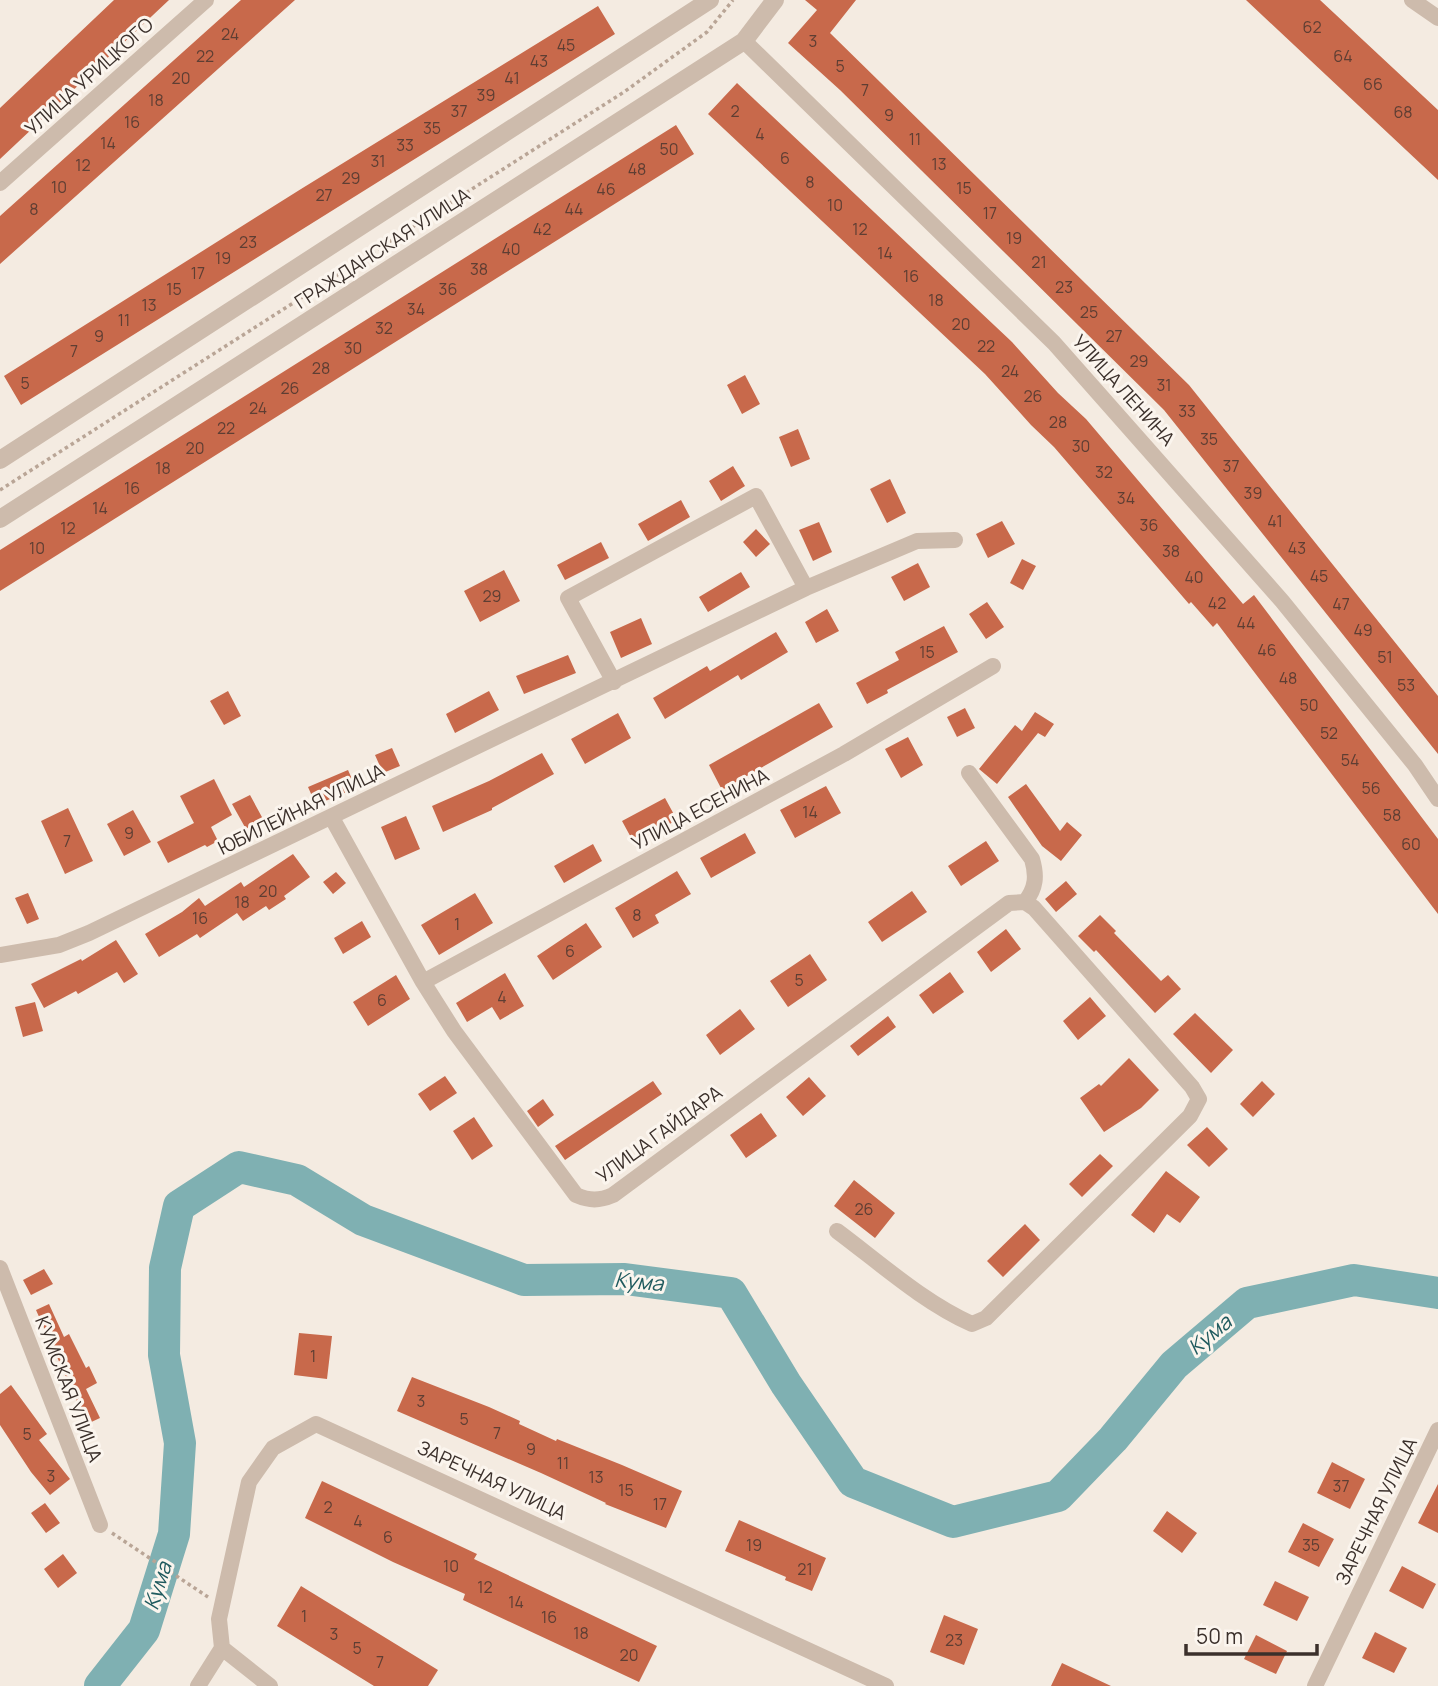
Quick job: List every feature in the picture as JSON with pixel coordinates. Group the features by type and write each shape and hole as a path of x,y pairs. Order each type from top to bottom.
{"street":[{"name":"УЛИЦА УРИЦКОГО","path":"0,183 206,0"},
{"name":"ГРАЖДАНСКАЯ УЛИЦА","path":"0,460 710,0"},
{"name":"ГРАЖДАНСКАЯ УЛИЦА","path":"0,519 744,41 775,0"},
{"path":"1412,0 1438,18"},
{"name":"УЛИЦА ЛЕНИНА","path":"744,41 1054,343 1282,601 1415,765 1438,799"},
{"path":"614,682 568,598 756,496 806,588"},
{"name":"ЮБИЛЕЙНАЯ УЛИЦА","path":"0,955 58,945 89,933 806,588 917,541 955,540"},
{"name":"УЛИЦА ЕСЕНИНА","path":"423,982 844,754 993,666"},
{"path":"837,1231 918,1291 972,1324 986,1318 1190,1116 1199,1099 1192,1087 1034,908 1025,902 1033,891 1035,872 1032,859 969,773"},
{"name":"УЛИЦА ГАЙДАРА","path":"332,818 423,982 454,1031 576,1195 586,1199 601,1200 613,1195 1009,903 1025,902"},
{"name":"КУМСКАЯ УЛИЦА","path":"0,1268 100,1525"},
{"name":"ЗАРЕЧНАЯ УЛИЦА","path":"222,1648 219,1619 221,1605 249,1482 273,1448 316,1424 886,1686"},
{"name":"ЗАРЕЧНАЯ УЛИЦА","path":"1315,1686 1438,1430"},
{"path":"198,1686 222,1648 270,1686"}],"path":[{"path":"0,491 624,92 707,32 733,0"},
{"path":"100,1525 221,1605"}],"building":[{"path":"114,0 169,0 0,159 0,108"},
{"path":"241,0 295,0 0,264 0,216"},
{"path":"805,0 856,0 830,33 1189,385 1438,696 1438,754 1164,410 840,90 788,43 817,10"},
{"path":"1246,0 1320,0 1438,110 1438,180"},
{"path":"598,6 615,34 21,405 4,376"},
{"path":"737,83 1012,342 1058,393 1086,419 1243,604 1254,595 1438,839 1438,914 1217,623 1213,627 1191,602 1189,604 1054,447 985,374 708,114"},
{"path":"676,125 694,154 0,591 0,550"},
{"path":"745,375 760,404 742,414 727,385"},
{"path":"798,429 810,459 791,467 779,437"},
{"path":"733,466 745,486 721,501 709,481"},
{"path":"890,479 906,513 887,523 870,489"},
{"path":"681,500 690,517 648,541 638,524"},
{"path":"1002,521 1015,544 988,558 976,534"},
{"path":"819,522 832,552 813,561 799,530"},
{"path":"756,529 770,544 756,557 743,542"},
{"path":"601,542 609,558 565,580 557,565"},
{"path":"1022,559 1036,566 1023,590 1010,583"},
{"path":"918,563 930,587 904,601 891,577"},
{"path":"504,570 520,601 480,622 464,591"},
{"path":"741,572 750,587 708,612 699,597"},
{"path":"987,602 1004,627 986,639 969,614"},
{"path":"827,609 839,631 816,643 805,622"},
{"path":"641,618 652,644 621,658 610,632"},
{"path":"944,626 958,652 887,690 888,693 867,704 856,683 899,660 895,652"},
{"path":"776,632 788,652 741,680 738,675 665,719 653,698 707,666 710,671"},
{"path":"568,655 576,673 524,694 516,676"},
{"path":"228,691 241,716 224,725 210,701"},
{"path":"489,691 499,710 455,733 446,714"},
{"path":"819,703 833,727 722,790 709,765"},
{"path":"965,708 975,728 957,737 947,717"},
{"path":"1035,712 1054,724 1045,737 1038,733 997,784 979,769 1015,725 1022,731"},
{"path":"618,713 631,738 585,764 571,739"},
{"path":"908,737 923,765 901,778 885,749"},
{"path":"392,748 400,766 383,773 375,755"},
{"path":"542,753 554,774 492,810 443,832 432,806 489,781"},
{"path":"348,770 356,788 316,805 308,787"},
{"path":"214,779 232,815 211,827 218,841 168,863 157,842 194,823 180,796"},
{"path":"1026,784 1060,831 1067,822 1082,835 1061,861 1042,846 1008,797"},
{"path":"826,786 841,813 795,838 780,810"},
{"path":"250,795 263,819 246,829 232,804"},
{"path":"665,798 677,820 634,843 622,821"},
{"path":"68,808 93,861 65,874 41,821"},
{"path":"133,810 151,842 124,856 107,824"},
{"path":"406,816 420,849 395,860 381,827"},
{"path":"745,833 756,853 711,878 700,858"},
{"path":"986,841 999,861 961,886 948,866"},
{"path":"593,844 602,861 564,883 554,866"},
{"path":"293,854 310,877 284,896 286,899 269,910 266,906 243,921 237,913 200,938 197,934 159,957 145,934 182,912 199,898 205,906 241,882 244,887"},
{"path":"677,871 691,894 655,915 659,923 633,938 615,908"},
{"path":"336,872 346,883 333,894 323,882"},
{"path":"1066,881 1077,894 1056,912 1045,899"},
{"path":"912,891 927,912 882,942 868,922"},
{"path":"28,893 39,919 27,924 15,898"},
{"path":"475,893 493,923 439,955 421,925"},
{"path":"1100,915 1161,981 1168,975 1181,989 1155,1013 1096,950 1094,952 1078,936"},
{"path":"362,921 371,937 343,954 334,938"},
{"path":"586,923 602,947 553,980 537,956"},
{"path":"1006,929 1021,949 991,972 977,952"},
{"path":"116,940 138,974 124,983 117,972 78,994 76,991 44,1008 31,984 81,959 82,961"},
{"path":"810,954 827,980 788,1007 770,981"},
{"path":"950,972 964,992 933,1014 919,995"},
{"path":"505,973 524,1006 500,1020 492,1007 467,1022 456,1003"},
{"path":"396,975 410,999 368,1026 353,1002"},
{"path":"1090,997 1106,1016 1078,1040 1063,1021"},
{"path":"35,1002 43,1031 23,1037 15,1007"},
{"path":"740,1009 755,1029 720,1055 706,1035"},
{"path":"1195,1013 1233,1050 1211,1073 1173,1034"},
{"path":"888,1016 896,1027 858,1056 850,1046"},
{"path":"1129,1058 1159,1090 1141,1108 1104,1132 1080,1098 1099,1084 1101,1086"},
{"path":"445,1076 457,1093 430,1111 418,1094"},
{"path":"809,1077 826,1096 803,1116 786,1097"},
{"path":"653,1081 662,1094 565,1160 555,1146"},
{"path":"1262,1081 1275,1094 1253,1117 1240,1104"},
{"path":"543,1099 554,1115 538,1127 527,1111"},
{"path":"761,1113 777,1136 746,1158 730,1135"},
{"path":"474,1117 493,1146 472,1160 453,1131"},
{"path":"1207,1127 1228,1149 1209,1167 1187,1145"},
{"path":"1100,1154 1113,1166 1082,1197 1069,1184"},
{"path":"1166,1171 1200,1197 1180,1223 1167,1214 1154,1233 1131,1215"},
{"path":"854,1180 895,1213 875,1238 834,1206"},
{"path":"1025,1224 1040,1240 1003,1277 987,1261"},
{"path":"44,1269 53,1284 31,1295 23,1280"},
{"path":"49,1304 64,1337 69,1334 86,1368 89,1366 97,1383 86,1389 100,1418 87,1424 36,1310"},
{"path":"299,1333 332,1336 327,1379 294,1375"},
{"path":"412,1377 489,1407 556,1441 557,1439 682,1491 666,1528 605,1504 541,1473 397,1411"},
{"path":"11,1385 47,1434 39,1440 70,1479 50,1495 0,1425 0,1394"},
{"path":"1332,1462 1365,1479 1350,1509 1317,1493"},
{"path":"322,1481 477,1554 474,1559 657,1646 639,1682 463,1600 465,1594 305,1518"},
{"path":"1438,1484 1438,1533 1418,1523"},
{"path":"45,1503 60,1523 46,1533 31,1513"},
{"path":"1167,1511 1197,1533 1182,1553 1153,1531"},
{"path":"739,1520 826,1558 812,1591 725,1551"},
{"path":"1303,1523 1334,1539 1319,1567 1288,1552"},
{"path":"63,1554 77,1573 58,1588 44,1569"},
{"path":"1402,1566 1436,1584 1423,1609 1389,1591"},
{"path":"1275,1581 1309,1597 1297,1621 1263,1605"},
{"path":"301,1586 438,1670 428,1686 374,1686 277,1626"},
{"path":"944,1615 978,1629 964,1665 930,1652"},
{"path":"1375,1632 1407,1648 1394,1673 1362,1658"},
{"path":"1256,1635 1287,1651 1276,1674 1244,1659"},
{"path":"1062,1663 1111,1686 1051,1686"}],"waterway":[{"name":"Кума","path":"100,1686 144,1630 174,1534 180,1443 164,1355 165,1268 179,1206 239,1167 297,1180 363,1220 524,1280 625,1279 731,1293 786,1384 853,1482 953,1522 1058,1496 1113,1439 1174,1365 1247,1303 1354,1280 1438,1293"}]}
